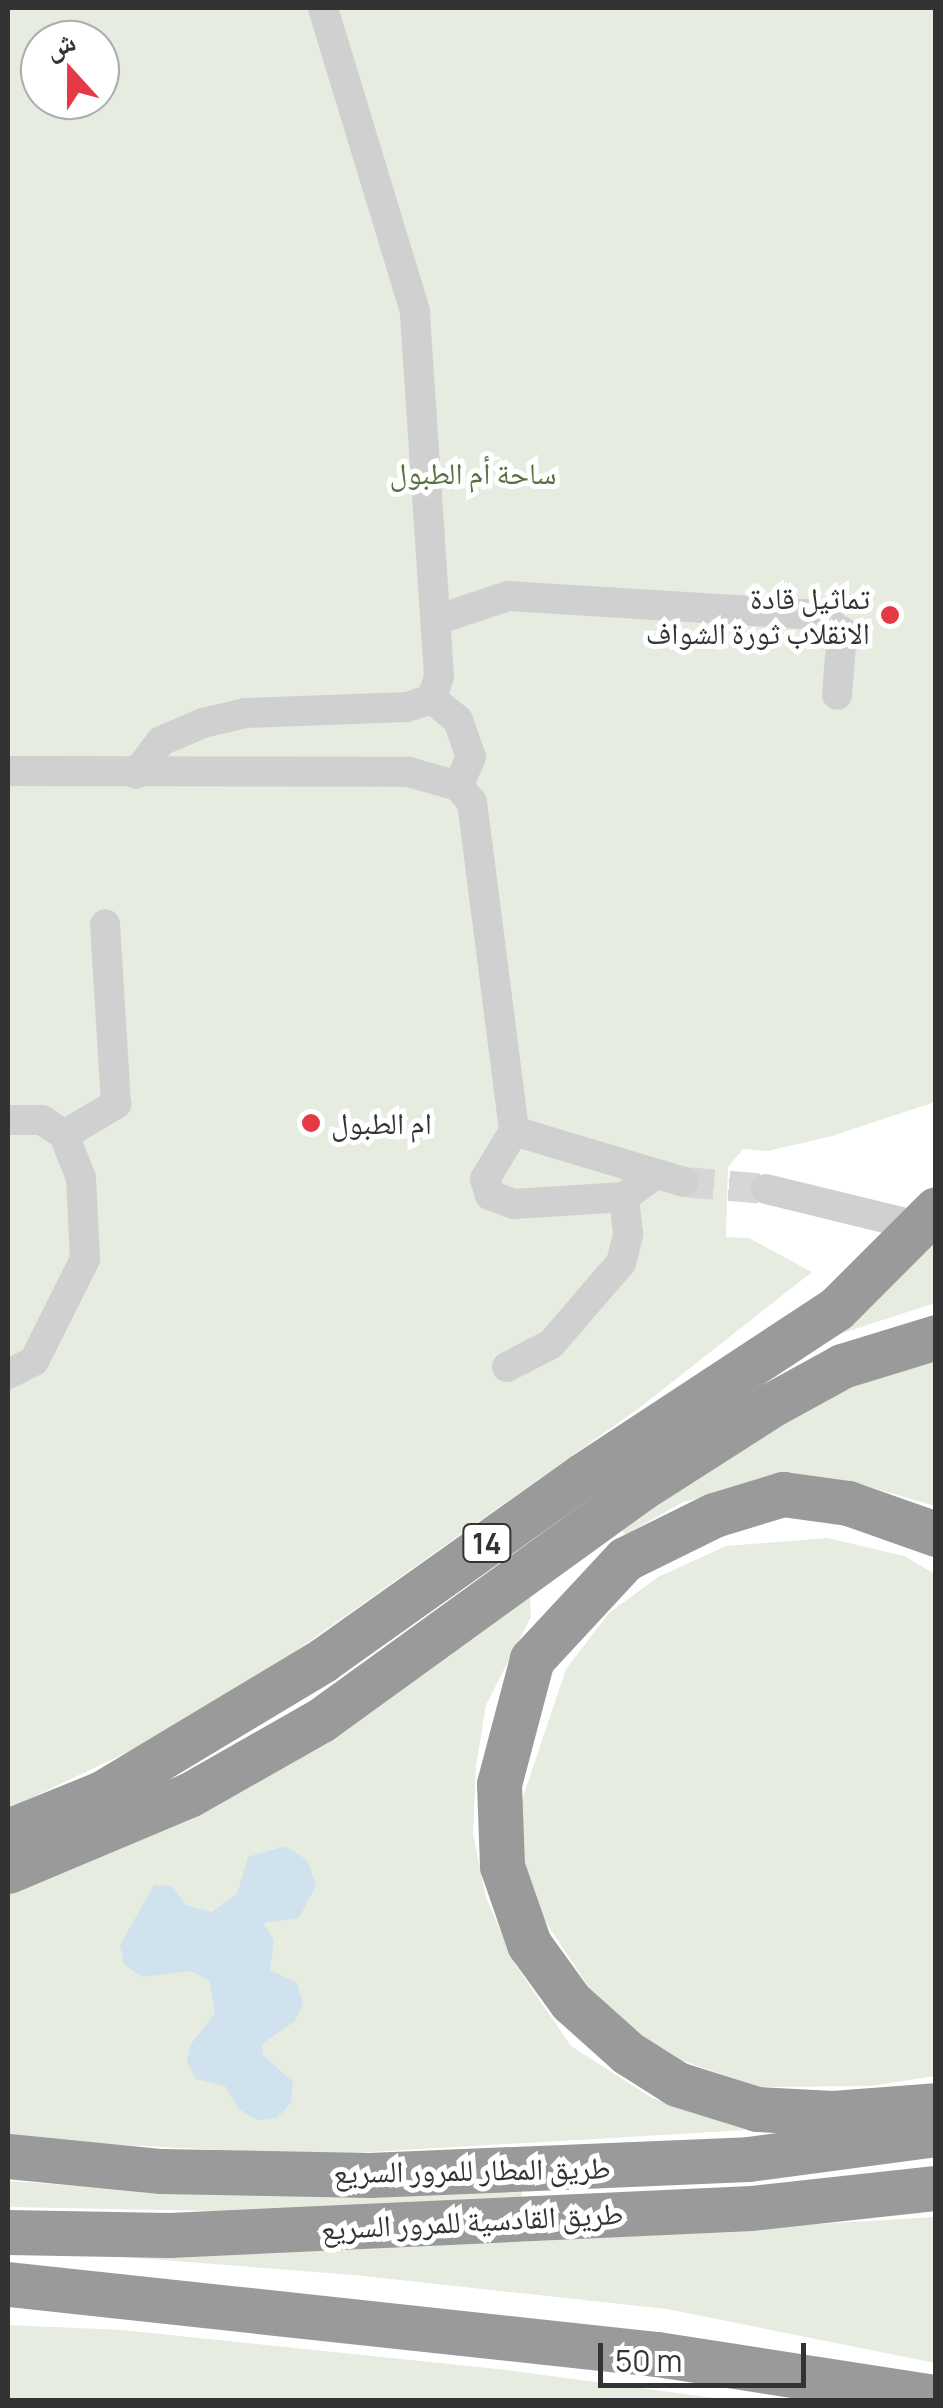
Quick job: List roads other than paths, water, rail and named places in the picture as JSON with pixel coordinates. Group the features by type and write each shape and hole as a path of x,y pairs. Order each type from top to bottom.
{"highway":[{"name":"14","path":"8,1831 102,1793 323,1660 583,1475 836,1309 928,1218"},
{"path":"8,1872 189,1795 321,1720 452,1630 643,1487 773,1404 842,1366 936,1337"},
{"path":"936,1534 848,1502 783,1494 714,1514 625,1560 532,1659 499,1784 502,1866 529,1944 572,2002 628,2053 677,2084 758,2109 833,2112 936,2105"},
{"name":"طريق المطار للمرور السريع","path":"8,2156 161,2171 576,2170 748,2158 936,2134"},
{"name":"طريق القادسية للمرور السريع","path":"8,2232 170,2235 751,2208 936,2188"},
{"path":"8,2284 657,2354 936,2397"}],"street":[{"path":"323,8 415,310 440,676 432,699"},
{"path":"436,620 508,596 818,615 842,632 837,695"},
{"path":"136,774 161,741 203,723 245,713 407,707 432,699"},
{"path":"432,699 458,720 471,757 458,786"},
{"path":"8,771 409,772 458,786 472,802 514,1131 484,1179 490,1195 514,1204 624,1197 652,1178"},
{"path":"64,1134 116,1104 105,924"},
{"path":"8,1120 42,1120 64,1134 81,1178 85,1259 34,1361 8,1374"},
{"path":"514,1131 652,1178 684,1182"},
{"path":"766,1189 928,1218"},
{"path":"507,1367 551,1344 620,1263 628,1234 624,1197"}],"water":[{"path":"285,1846 307,1860 316,1885 299,1918 263,1923 274,1940 270,1970 297,1983 303,2003 295,2021 262,2044 263,2055 293,2082 291,2103 277,2118 257,2120 239,2109 225,2086 196,2079 187,2062 191,2044 215,2013 209,1980 191,1971 142,1977 124,1964 120,1945 154,1885 172,1886 186,1905 212,1912 237,1894 248,1857"}],"tunnel":[{"path":"684,1182 766,1189"}],"place":[{"name":"تماثيل قادة الانقلاب ثورة الشواف","path":"890,615"},
{"name":"ام الطبول","path":"311,1123"}],"park label":[{"name":"ساحة أم الطبول","path":"473,473"}]}
